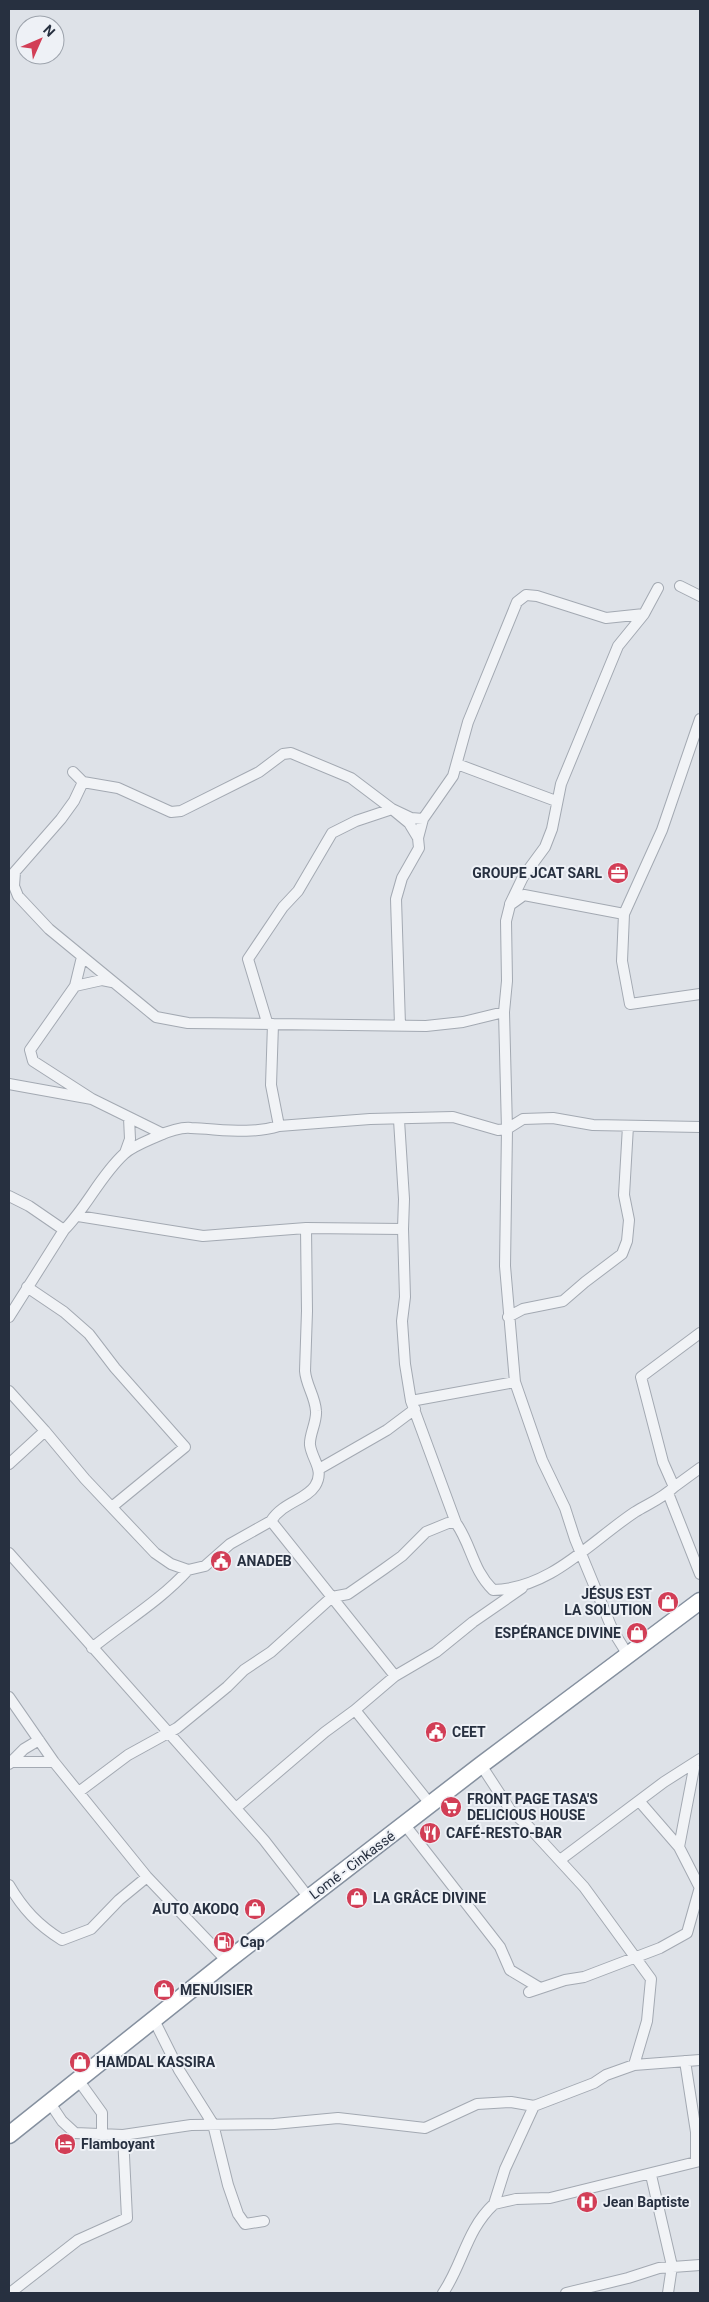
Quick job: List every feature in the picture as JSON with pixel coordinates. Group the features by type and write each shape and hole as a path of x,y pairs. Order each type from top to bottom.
{"highway":[{"name":"Lomé - Cinkassé","path":"9,2135 79,2081 226,1961 481,1765 628,1655 699,1605"}],"street":[{"path":"680,586 700,596"},
{"path":"628,1655 613,1631 565,1508 542,1460 515,1382 504,1266 507,1129 504,1012 507,981 506,922 510,905 523,877 545,847 552,829 556,801 618,646 644,614 658,588"},
{"path":"400,1024 396,899 402,878 419,848 418,838 423,819 453,776 468,722 517,602 526,595 537,596 606,618 644,614"},
{"path":"700,719 662,830 624,914 622,961 630,1004 700,994"},
{"path":"73,772 83,782 118,788 171,812 181,811 222,790 230,788 260,772 282,754 291,752 351,778 409,823 418,838"},
{"path":"457,764 556,801"},
{"path":"83,782 74,801 61,819 12,876 13,895 49,929 156,1017 188,1023 400,1024 426,1026 463,1022 504,1012"},
{"path":"279,1126 271,1085 270,1023 248,960 283,907 298,891 332,833 356,821 392,810 411,818 423,819"},
{"path":"510,905 524,895 624,914"},
{"path":"82,957 75,986 30,1050 33,1061 92,1099 163,1134"},
{"path":"75,986 102,980 116,983"},
{"path":"9,1084 92,1099"},
{"path":"9,1317 26,1287 64,1230 78,1216 101,1181 125,1154 163,1134 189,1128 262,1131 279,1126 370,1119 399,1120 452,1117 498,1130 507,1129 523,1119 553,1118 593,1125 700,1127"},
{"path":"125,1154 130,1139 129,1118"},
{"path":"399,1120 404,1199 405,1297 402,1322 405,1364 413,1405 456,1523 463,1533 476,1570 493,1590 526,1586"},
{"path":"508,1317 523,1310 563,1301 622,1254 627,1241 629,1220 624,1195 628,1126"},
{"path":"9,1196 29,1206 64,1230"},
{"path":"78,1216 204,1236 306,1228 403,1229"},
{"path":"9,1391 85,1479 113,1506 155,1553 170,1564 188,1570 204,1566 230,1544 271,1521 276,1512 311,1491 317,1484 319,1469 310,1445 316,1412 313,1393 304,1371 307,1312 306,1228"},
{"path":"26,1287 64,1312 90,1334 115,1368 185,1447 113,1506"},
{"path":"700,1333 642,1377 662,1462 700,1574"},
{"path":"319,1469 387,1430 413,1405 515,1382"},
{"path":"9,1464 45,1431"},
{"path":"236,1808 319,1737 395,1676 436,1652 473,1622 526,1586 581,1553 634,1513 671,1490 700,1468"},
{"path":"271,1521 395,1676"},
{"path":"80,1791 128,1755 169,1733 227,1687 244,1670 271,1652 332,1597 348,1594 384,1570 402,1556 426,1532 448,1523 456,1523"},
{"path":"9,1553 229,1803 236,1808 264,1840 309,1898"},
{"path":"92,1648 129,1622 176,1584 188,1570"},
{"path":"9,1697 54,1762 80,1791 147,1877 226,1961"},
{"path":"355,1710 432,1804"},
{"path":"10,1763 24,1749 39,1740"},
{"path":"560,1860 640,1802 664,1782 698,1761"},
{"path":"679,1846 698,1761"},
{"path":"10,1763 54,1762"},
{"path":"481,1765 511,1810 560,1860 584,1888 651,1979 648,2021 634,2065"},
{"path":"529,1992 584,1977 660,1948 687,1933 700,1887 679,1846 640,1802"},
{"path":"405,1825 500,1947 510,1970 540,1988"},
{"path":"9,1885 22,1907 41,1927 62,1940 91,1930 119,1900 147,1877"},
{"path":"154,2020 179,2070 213,2124 228,2185 238,2214 246,2224 264,2221"},
{"path":"50,2104 62,2121 75,2133 123,2134 213,2124 274,2124 338,2118 425,2128 477,2104 511,2102 534,2106 634,2065 700,2060"},
{"path":"443,2293 451,2281 465,2244 483,2214 494,2204 516,2199 550,2198 698,2161 696,2132 685,2061"},
{"path":"79,2081 102,2113 102,2133"},
{"path":"494,2204 505,2169 534,2106"},
{"path":"10,2293 78,2240 127,2218 123,2134"},
{"path":"651,2174 672,2266 668,2293"},
{"path":"566,2293 672,2266 700,2265"}],"place":[{"name":"GROUPE JCAT SARL","path":"618,873"},
{"name":"ANADEB","path":"221,1561"},
{"name":"JÉSUS EST LA SOLUTION","path":"668,1602"},
{"name":"ESPÉRANCE DIVINE","path":"637,1633"},
{"name":"CEET","path":"436,1732"},
{"name":"FRONT PAGE TASA'S DELICIOUS HOUSE","path":"451,1807"},
{"name":"CAFÉ-RESTO-BAR","path":"430,1833"},
{"name":"LA GRÂCE DIVINE","path":"357,1898"},
{"name":"AUTO AKODQ","path":"255,1909"},
{"name":"Cap","path":"224,1942"},
{"name":"MENUISIER","path":"164,1990"},
{"name":"HAMDAL KASSIRA","path":"80,2062"},
{"name":"Flamboyant","path":"65,2144"},
{"name":"Jean Baptiste","path":"587,2202"}]}
